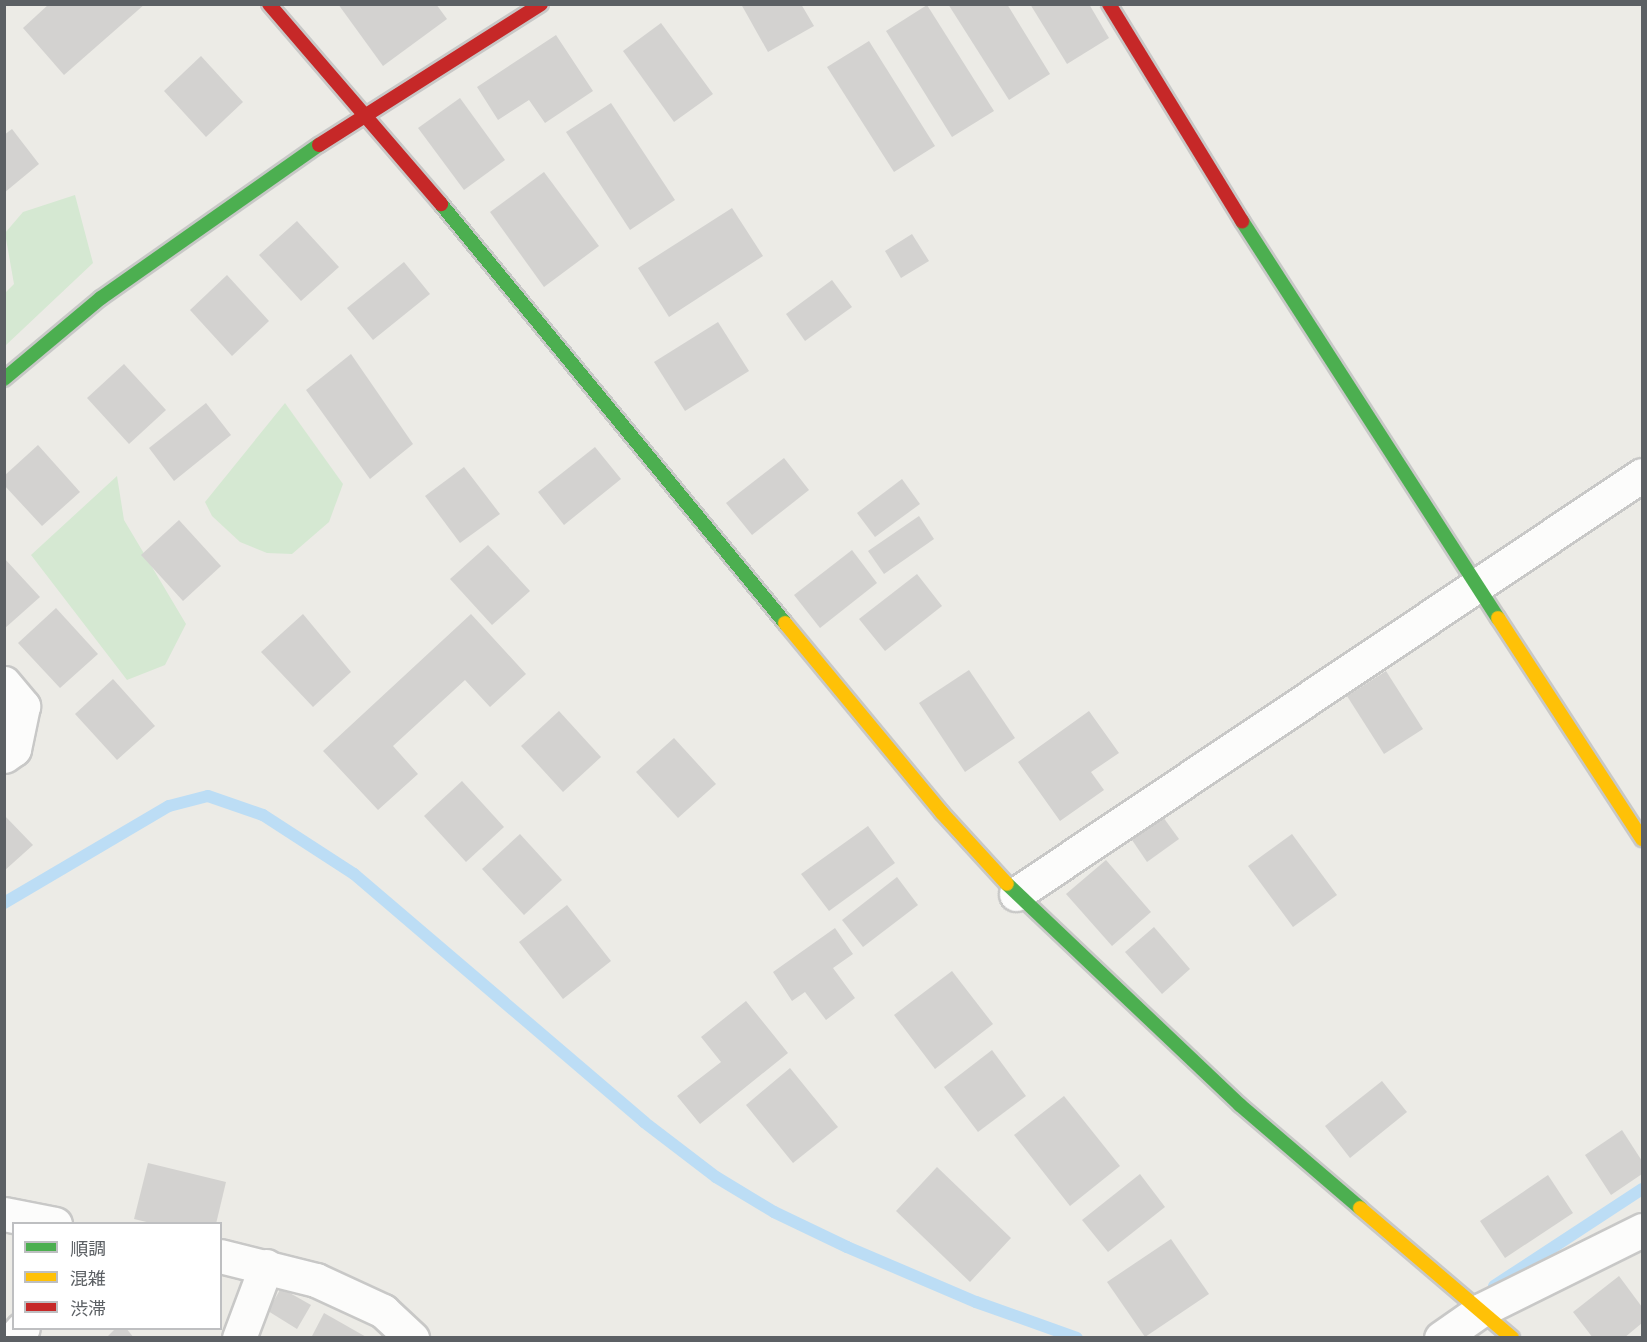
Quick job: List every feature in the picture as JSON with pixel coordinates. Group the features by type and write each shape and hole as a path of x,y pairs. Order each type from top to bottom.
{"street":[{"path":"269,4 366,113 881,740 1016,894 1240,1105 1512,1338"},
{"path":"4,380 101,298 366,113 541,4"},
{"path":"1109,4 1298,312 1642,839"},
{"path":"1016,894 1642,475"},
{"path":"4,683 23,706 14,749 4,756"},
{"path":"4,1214 46,1222"},
{"path":"1441,1338 1481,1310 1642,1230"},
{"path":"222,1256 316,1280 383,1311 412,1338"},
{"path":"239,1338 266,1266"}],"green space":[{"path":"75,195 93,263 5,346 5,293 14,284 5,233 23,212"},
{"path":"285,403 343,484 329,522 292,554 267,553 240,542 212,516 205,502"},
{"path":"117,476 124,520 186,624 165,665 127,680 31,555"}],"building":[{"path":"49,4 145,4 64,75 23,28"},
{"path":"338,4 436,4 447,19 383,66"},
{"path":"741,4 801,4 814,26 768,52"},
{"path":"948,4 1007,4 1050,74 1009,100"},
{"path":"1030,4 1089,4 1109,38 1067,64"},
{"path":"927,5 994,111 952,137 886,31"},
{"path":"661,23 713,94 674,122 623,51"},
{"path":"556,35 593,91 545,123 529,100 498,120 477,87"},
{"path":"869,41 935,146 894,172 827,67"},
{"path":"201,56 243,102 206,137 164,91"},
{"path":"460,98 505,160 464,190 418,128"},
{"path":"611,103 675,200 630,230 566,132"},
{"path":"12,129 39,164 4,193 4,135"},
{"path":"544,172 599,246 544,287 490,212"},
{"path":"732,208 763,256 669,317 638,268"},
{"path":"297,221 339,267 301,301 259,255"},
{"path":"912,234 929,261 901,278 885,251"},
{"path":"404,262 430,294 373,340 347,308"},
{"path":"227,275 269,321 232,356 190,310"},
{"path":"832,280 852,307 805,341 786,314"},
{"path":"718,322 749,371 685,411 654,362"},
{"path":"351,354 413,444 370,479 306,390"},
{"path":"124,364 166,410 129,444 87,398"},
{"path":"206,403 231,435 174,481 149,448"},
{"path":"38,445 80,492 42,526 4,485 4,476"},
{"path":"595,447 621,479 564,525 538,492"},
{"path":"784,458 809,490 752,535 726,503"},
{"path":"464,467 500,514 460,543 425,496"},
{"path":"902,479 920,504 875,537 857,513"},
{"path":"919,516 934,539 884,574 868,551"},
{"path":"179,520 221,566 183,601 141,555"},
{"path":"488,545 530,591 492,625 450,579"},
{"path":"852,550 877,583 820,628 794,595"},
{"path":"4,558 40,597 4,629"},
{"path":"917,574 942,606 885,651 859,619"},
{"path":"56,608 98,654 60,688 18,643"},
{"path":"303,614 351,672 313,707 261,652"},
{"path":"471,614 526,674 490,707 465,680 393,746 418,774 378,810 323,751"},
{"path":"969,670 1015,738 965,772 919,703"},
{"path":"1386,671 1423,729 1384,754 1347,696"},
{"path":"113,679 155,726 117,760 75,714"},
{"path":"559,711 601,757 563,792 521,746"},
{"path":"1089,711 1119,753 1091,772 1104,790 1060,821 1018,762"},
{"path":"674,738 716,784 678,818 636,772"},
{"path":"462,781 504,827 466,862 424,816"},
{"path":"4,815 33,845 4,871"},
{"path":"1163,817 1179,839 1147,862 1132,840"},
{"path":"868,826 895,863 829,911 801,874"},
{"path":"520,834 562,880 524,915 482,869"},
{"path":"1292,834 1337,895 1293,927 1248,866"},
{"path":"1106,860 1151,912 1112,946 1066,894"},
{"path":"897,877 918,905 863,947 842,920"},
{"path":"567,905 611,961 563,999 519,942"},
{"path":"1154,927 1190,969 1162,994 1125,952"},
{"path":"835,928 853,954 833,968 855,998 826,1020 805,992 792,1001 773,972"},
{"path":"952,971 993,1024 935,1069 894,1015"},
{"path":"746,1001 788,1053 700,1124 677,1096 721,1062 701,1037"},
{"path":"992,1050 1026,1096 978,1132 944,1087"},
{"path":"790,1068 838,1127 793,1163 746,1105"},
{"path":"1382,1081 1407,1112 1350,1158 1325,1126"},
{"path":"1064,1096 1120,1166 1070,1206 1014,1135"},
{"path":"1622,1130 1642,1161 1642,1174 1611,1195 1585,1155"},
{"path":"148,1163 226,1182 216,1222 147,1222 134,1219"},
{"path":"937,1167 1011,1238 970,1282 896,1211"},
{"path":"1140,1174 1165,1207 1108,1252 1082,1220"},
{"path":"1548,1175 1573,1213 1505,1258 1480,1221"},
{"path":"1171,1239 1209,1294 1145,1337 1107,1282"},
{"path":"1619,1276 1642,1307 1642,1323 1624,1338 1593,1338 1573,1312"},
{"path":"281,1288 311,1305 297,1329 268,1311"},
{"path":"324,1313 368,1338 311,1338"},
{"path":"114,1330 128,1330 134,1338 106,1338"}],"waterway":[{"path":"4,903 169,806 208,796 263,815 354,874 644,1122 716,1177 774,1212 847,1247 976,1302 1077,1338"},
{"path":"1494,1286 1642,1189"}],"traffic: fast":[{"path":"4,379 101,298 319,145"},
{"path":"441,204 785,623"},
{"path":"1242,221 1498,618"},
{"path":"1007,884 1240,1105 1360,1208"}],"traffic: slow":[{"path":"1498,618 1642,839"},
{"path":"785,623 942,813 1007,884"},
{"path":"1360,1208 1512,1338"}],"traffic: jam":[{"path":"269,4 441,204"},
{"path":"319,145 541,4"},
{"path":"1109,4 1242,221"}]}
